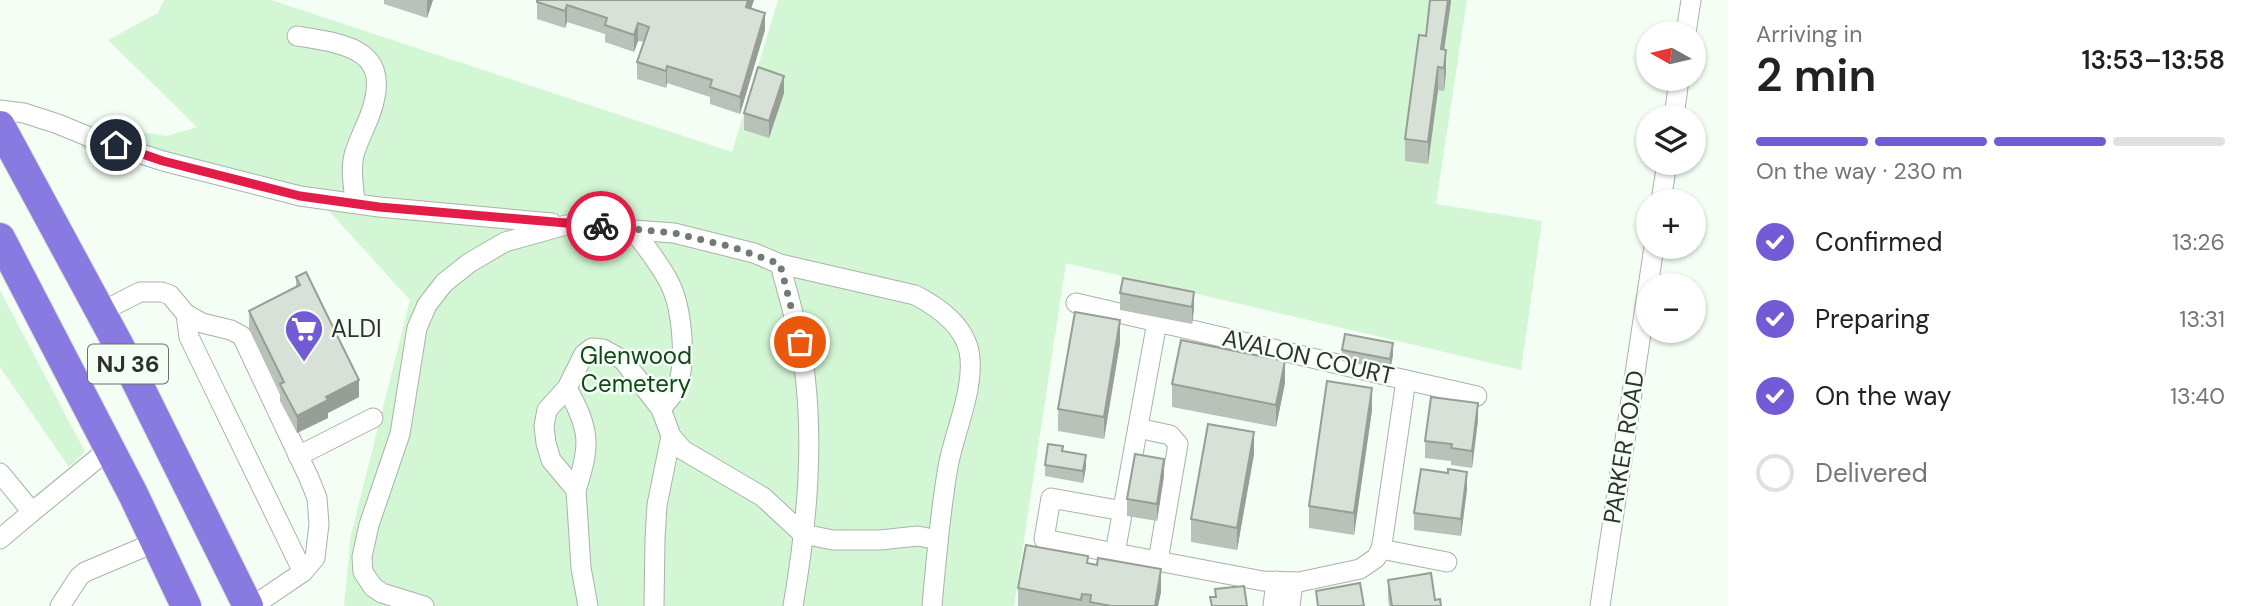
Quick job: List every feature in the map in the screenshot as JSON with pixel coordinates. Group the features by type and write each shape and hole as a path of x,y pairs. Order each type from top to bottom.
{"highway":[{"name":"NJ 36","path":"0,126 101,312 247,601"},
{"name":"NJ 36","path":"0,238 156,542 180,601"}],"street":[{"path":"1688,21 1691,0"},
{"path":"298,36 350,47 374,66 377,86 352,169 355,203"},
{"path":"0,110 24,113 163,161 300,196 504,219 674,233 754,253 780,264 915,295 934,305 946,314 964,339 970,360 965,402 948,465 932,606"},
{"path":"504,219 505,242"},
{"path":"424,606 382,593 373,587 363,572 364,544 400,434 415,337 423,314 436,293 455,273 505,242 566,225"},
{"path":"633,230 671,287 680,323 681,355 677,387 661,409"},
{"name":"PARKER ROAD","path":"1600,606 1652,259"},
{"path":"780,264 799,337 807,391 809,476 793,606"},
{"path":"101,312 132,296 149,291 162,292 170,295 186,314 202,323 231,330 242,337 317,498 319,524 315,558 303,572 247,601"},
{"name":"AVALON COURT","path":"1076,303 1406,380 1381,549"},
{"path":"186,314 189,337 303,572"},
{"path":"1115,553 1157,322"},
{"path":"576,490 551,460 544,426 547,410 567,388 583,354 592,348 603,349 622,360 661,409 665,425 683,450 749,487 803,534 833,540 880,540 918,536 938,540"},
{"path":"1406,380 1477,396"},
{"path":"567,388 581,413 586,440 584,465 576,490 581,568 588,606"},
{"path":"298,456 373,418"},
{"path":"1138,428 1170,435 1178,444 1158,561"},
{"path":"654,606 657,505 671,436"},
{"path":"0,539 109,449"},
{"path":"0,473 32,512"},
{"path":"1123,511 1051,498 1044,539 1263,581 1284,581 1360,569 1376,558 1381,549 1447,562"},
{"path":"60,606 85,572 156,542"},
{"path":"1273,606 1284,581"},
{"path":"1284,581 1290,606"}],"green space":[{"name":"Glenwood Cemetery","path":"164,0 271,0 732,152 778,0 1467,0 1436,204 1542,221 1521,370 1066,263 1014,606 344,606 351,535 410,300 328,210 81,148 93,125 167,136 197,127 108,40 158,13"},
{"path":"0,290 85,452 69,467 0,367"}],"building":[{"path":"537,0 748,0 746,7 765,13 740,97 710,87 712,80 667,66 666,71 637,62 649,27 638,23 634,35 605,25 607,18 567,5 565,11"},
{"path":"1430,0 1448,0 1441,49 1446,50 1444,68 1438,67 1428,142 1405,139 1419,35 1426,36"},
{"path":"758,67 784,76 769,121 744,113"},
{"name":"ALDI","path":"306,272 359,380 297,416 280,384 284,382 249,311 300,285 296,277"},
{"path":"1123,278 1194,292 1192,307 1120,293"},
{"path":"1075,312 1120,320 1104,417 1058,409"},
{"path":"1345,334 1393,343 1390,359 1342,350"},
{"path":"1181,340 1285,361 1276,405 1172,384"},
{"path":"1327,381 1372,388 1354,513 1309,506"},
{"path":"1431,397 1478,403 1472,451 1451,448 1452,444 1425,441"},
{"path":"1208,424 1254,432 1237,528 1191,519"},
{"path":"1048,444 1063,446 1062,451 1086,455 1083,471 1045,465"},
{"path":"1135,454 1164,459 1157,504 1127,499"},
{"path":"1421,469 1448,473 1448,469 1467,472 1461,519 1414,513"},
{"path":"1026,545 1088,556 1087,563 1097,565 1098,558 1161,569 1155,606 1111,606 1090,602 1091,595 1082,594 1081,600 1018,588"},
{"path":"1431,573 1435,600 1440,599 1441,606 1392,606 1388,580"},
{"path":"1360,583 1364,606 1318,606 1316,591"},
{"path":"1244,586 1247,606 1212,606 1210,597 1216,597 1215,589"}],"way so far":[{"path":"601,226 674,233 754,253 780,264 800,342"}],"place":[{"name":"ALDI","path":"304,363"}],"route":[{"path":"116,145 163,161 300,196 379,207 601,226"}]}
